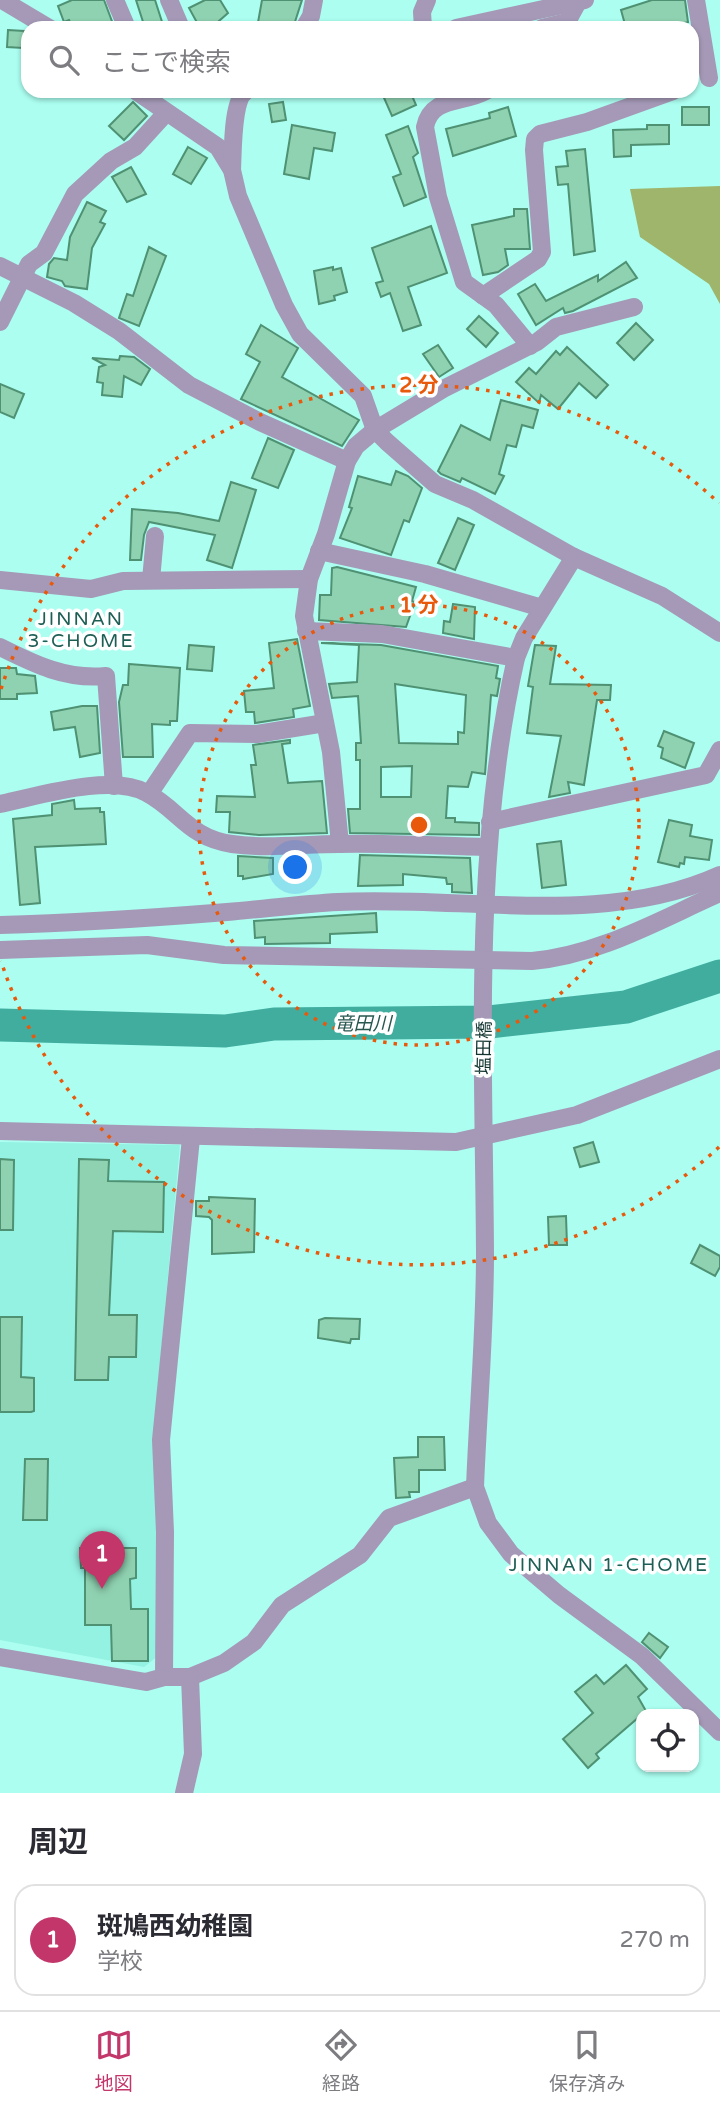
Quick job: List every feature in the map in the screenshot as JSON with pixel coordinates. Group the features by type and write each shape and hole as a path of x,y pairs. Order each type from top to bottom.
{"street":[{"path":"116,0 124,21"},
{"path":"169,0 178,21"},
{"path":"308,21 314,0"},
{"path":"423,21 422,12 427,0"},
{"path":"696,0 699,21"},
{"path":"488,21 581,1"},
{"path":"568,21 581,1"},
{"path":"5,6 35,21"},
{"path":"699,22 707,80"},
{"path":"145,98 218,147 232,170 238,197 284,304 309,344 363,396 375,430 435,484 473,500 574,557 662,596 720,633"},
{"path":"156,98 163,111"},
{"path":"232,170 240,98"},
{"path":"463,98 434,107 427,116 425,127 438,197 464,282 496,305 530,346"},
{"path":"483,296 538,258 542,252 535,139 540,134 587,122 654,98"},
{"path":"0,322 29,264 44,253 75,194 85,182 135,147 163,111"},
{"path":"0,266 119,331 188,385 260,422 346,461"},
{"path":"340,844 326,723 306,631 304,597 346,461 356,446 375,430 443,389 530,346 556,327 634,307"},
{"path":"151,580 155,537"},
{"path":"319,551 425,574 542,608"},
{"name":"塩田橋","path":"475,1487 485,1258 485,960 490,822 516,658 524,638 574,557"},
{"path":"0,580 91,589 110,583 151,580 309,579"},
{"path":"306,631 382,634 516,658"},
{"path":"0,647 35,665 67,676 106,676 114,786"},
{"path":"149,794 190,733 244,735 326,723"},
{"path":"490,822 706,775 720,750"},
{"path":"0,804 63,790 114,786 149,794 187,827 228,844 260,848 340,844 488,847"},
{"path":"0,925 103,922 340,902 487,904 643,899 675,893 720,875"},
{"path":"0,950 147,945 224,955 485,960 559,958 594,949 720,893"},
{"path":"0,1131 191,1138 456,1142 576,1115 720,1059"},
{"path":"164,1677 165,1532 161,1440 191,1138"},
{"path":"0,1657 146,1682 164,1677 190,1677 224,1663 254,1642 282,1605 360,1555 389,1518 475,1487 488,1523 511,1554 559,1595 642,1656 720,1732"},
{"path":"184,1793 193,1754 190,1677"}],"shaded area":[{"path":"720,186 720,304 709,284 640,237 630,189"},
{"path":"0,1142 180,1145 153,1439 158,1536 158,1656 144,1667 0,1640"}],"building":[{"path":"72,0 104,0 112,21 64,21 58,6"},
{"path":"136,0 155,0 162,21 143,21"},
{"path":"205,0 220,0 228,13 219,21 196,21 189,8"},
{"path":"262,0 302,0 295,21 258,21"},
{"path":"652,0 685,0 688,21 624,21 621,10"},
{"path":"8,30 21,31 21,48 7,47"},
{"path":"384,98 413,98 416,105 392,116"},
{"path":"133,102 147,116 124,140 109,126"},
{"path":"283,102 286,120 272,122 269,104"},
{"path":"508,107 516,136 453,156 446,129 490,118 489,113"},
{"path":"682,107 709,107 709,125 682,125"},
{"path":"292,125 335,133 332,151 314,148 309,179 284,174"},
{"path":"647,125 669,125 669,144 631,145 631,156 614,157 613,130 647,129"},
{"path":"408,126 418,153 413,157 426,197 404,206 393,177 401,174 386,135"},
{"path":"188,147 207,158 191,184 173,174"},
{"path":"585,149 595,251 574,255 568,184 558,185 556,167 568,166 566,151"},
{"path":"131,167 146,194 127,202 112,177"},
{"path":"87,202 106,211 100,222 105,224 92,248 87,289 65,286 62,281 47,277 49,264 54,258 67,260 70,237"},
{"path":"514,209 527,209 530,249 505,249 508,265 498,272 483,275 472,225 514,216"},
{"path":"431,226 447,273 408,287 421,325 403,331 390,293 381,297 376,283 383,281 372,248"},
{"path":"149,247 166,256 139,326 119,318 127,294 133,296"},
{"path":"626,262 637,278 573,311 565,313 563,308 536,325 518,294 535,284 546,301 598,275 598,281"},
{"path":"333,267 333,270 341,268 347,292 334,296 335,300 319,304 314,271"},
{"path":"479,316 498,333 486,347 467,329"},
{"path":"636,323 653,340 634,360 617,343"},
{"path":"261,325 298,348 282,377 359,420 342,446 241,399 260,362 246,354"},
{"path":"438,345 453,368 439,377 423,354"},
{"path":"567,347 608,385 596,398 579,383 558,409 541,395 539,403 516,382 529,368 536,374 556,351 560,355"},
{"path":"120,356 134,357 150,369 141,385 124,376 122,397 102,395 103,383 97,382 99,367 105,365 92,358 119,360"},
{"path":"0,384 24,394 14,418 0,412"},
{"path":"501,400 538,410 533,428 522,425 516,447 507,445 499,474 504,476 495,494 462,478 460,482 441,474 438,471 461,425 490,440"},
{"path":"268,438 294,450 278,488 252,478"},
{"path":"396,471 408,476 422,488 409,522 404,520 391,555 340,538 352,508 349,507 358,476 391,485"},
{"path":"231,482 256,490 232,568 207,560 215,535 149,522 144,535 141,560 130,560 132,509 178,513 219,521"},
{"path":"458,518 474,525 455,570 438,563"},
{"path":"332,568 416,587 412,601 415,602 406,627 319,620 320,595 331,595"},
{"path":"453,604 475,607 474,639 443,633 444,621 450,622"},
{"path":"297,639 310,706 293,709 294,717 255,723 254,712 246,712 244,691 274,688 269,643"},
{"path":"321,643 381,645 498,666 496,678 500,679 497,696 491,695 485,774 472,772 468,787 448,786 446,818 455,818 455,822 479,823 479,835 350,833 348,809 360,809 360,760 356,760 356,743 361,743 358,696 332,698 329,684 357,682 359,645","holes":["395,684 466,695 464,733 458,732 458,744 399,743","412,766 411,797 381,797 381,767"]},
{"path":"189,645 214,647 212,671 187,669"},
{"path":"535,645 556,646 550,684 611,685 610,700 597,700 584,785 568,782 570,793 549,797 561,736 527,733 533,687 528,686"},
{"path":"129,664 180,668 177,721 170,721 170,725 152,724 153,757 123,757 119,702 123,685 128,685"},
{"path":"0,668 16,668 17,674 35,676 37,693 17,694 17,699 0,699"},
{"path":"97,706 100,753 80,757 75,727 54,730 51,712"},
{"path":"664,731 694,743 685,768 661,758 663,748 658,746"},
{"path":"290,740 290,743 282,744 288,783 322,781 327,833 259,835 229,832 230,812 216,812 217,796 255,797 251,765 256,765 253,745"},
{"path":"74,800 75,809 100,808 100,812 104,812 106,844 35,847 40,903 20,905 13,819 52,815 52,804"},
{"path":"669,820 692,825 690,836 712,840 709,860 685,857 684,864 680,863 679,867 658,862"},
{"path":"561,841 566,885 542,888 537,844"},
{"path":"360,855 470,858 472,893 452,892 452,884 447,884 446,878 403,874 403,885 358,886"},
{"path":"238,856 273,858 273,874 243,879 243,876 238,876"},
{"path":"376,913 377,932 330,934 330,943 265,944 265,937 255,938 254,921"},
{"path":"593,1142 599,1162 580,1167 574,1148"},
{"path":"0,1159 14,1160 13,1230 0,1230"},
{"path":"79,1159 109,1160 108,1181 164,1182 163,1232 113,1231 109,1315 137,1315 136,1357 109,1357 108,1380 75,1380"},
{"path":"209,1197 255,1199 254,1252 212,1254 212,1220 209,1217 196,1216 196,1201 209,1201"},
{"path":"566,1216 567,1245 549,1245 548,1217"},
{"path":"700,1245 720,1256 720,1267 715,1276 691,1263"},
{"path":"0,1317 22,1317 21,1377 34,1378 34,1411 0,1412"},
{"path":"360,1319 359,1339 351,1339 350,1343 318,1338 319,1320"},
{"path":"418,1437 444,1437 445,1470 419,1470 419,1492 409,1492 410,1497 396,1498 394,1458 418,1457"},
{"path":"25,1459 48,1459 47,1520 23,1520"},
{"path":"80,1548 136,1548 136,1578 130,1579 131,1609 148,1609 148,1661 112,1661 111,1625 85,1625 85,1568 81,1568"},
{"path":"649,1633 668,1647 660,1658 642,1642"},
{"path":"626,1665 647,1689 638,1697 645,1709 636,1709 636,1720 596,1754 599,1758 588,1768 563,1739 593,1713 575,1692 596,1675 604,1684"}],"waterway":[{"name":"竜田川","path":"0,1025 225,1031 274,1024 489,1022 626,1007 720,976"}],"place":[{"name":"斑鳩西幼稚園","path":"102,1589"}],"district":[{"name":"JINNAN 3-CHOME","path":"81,629"},
{"name":"JINNAN 1-CHOME","path":"609,1564"}]}
